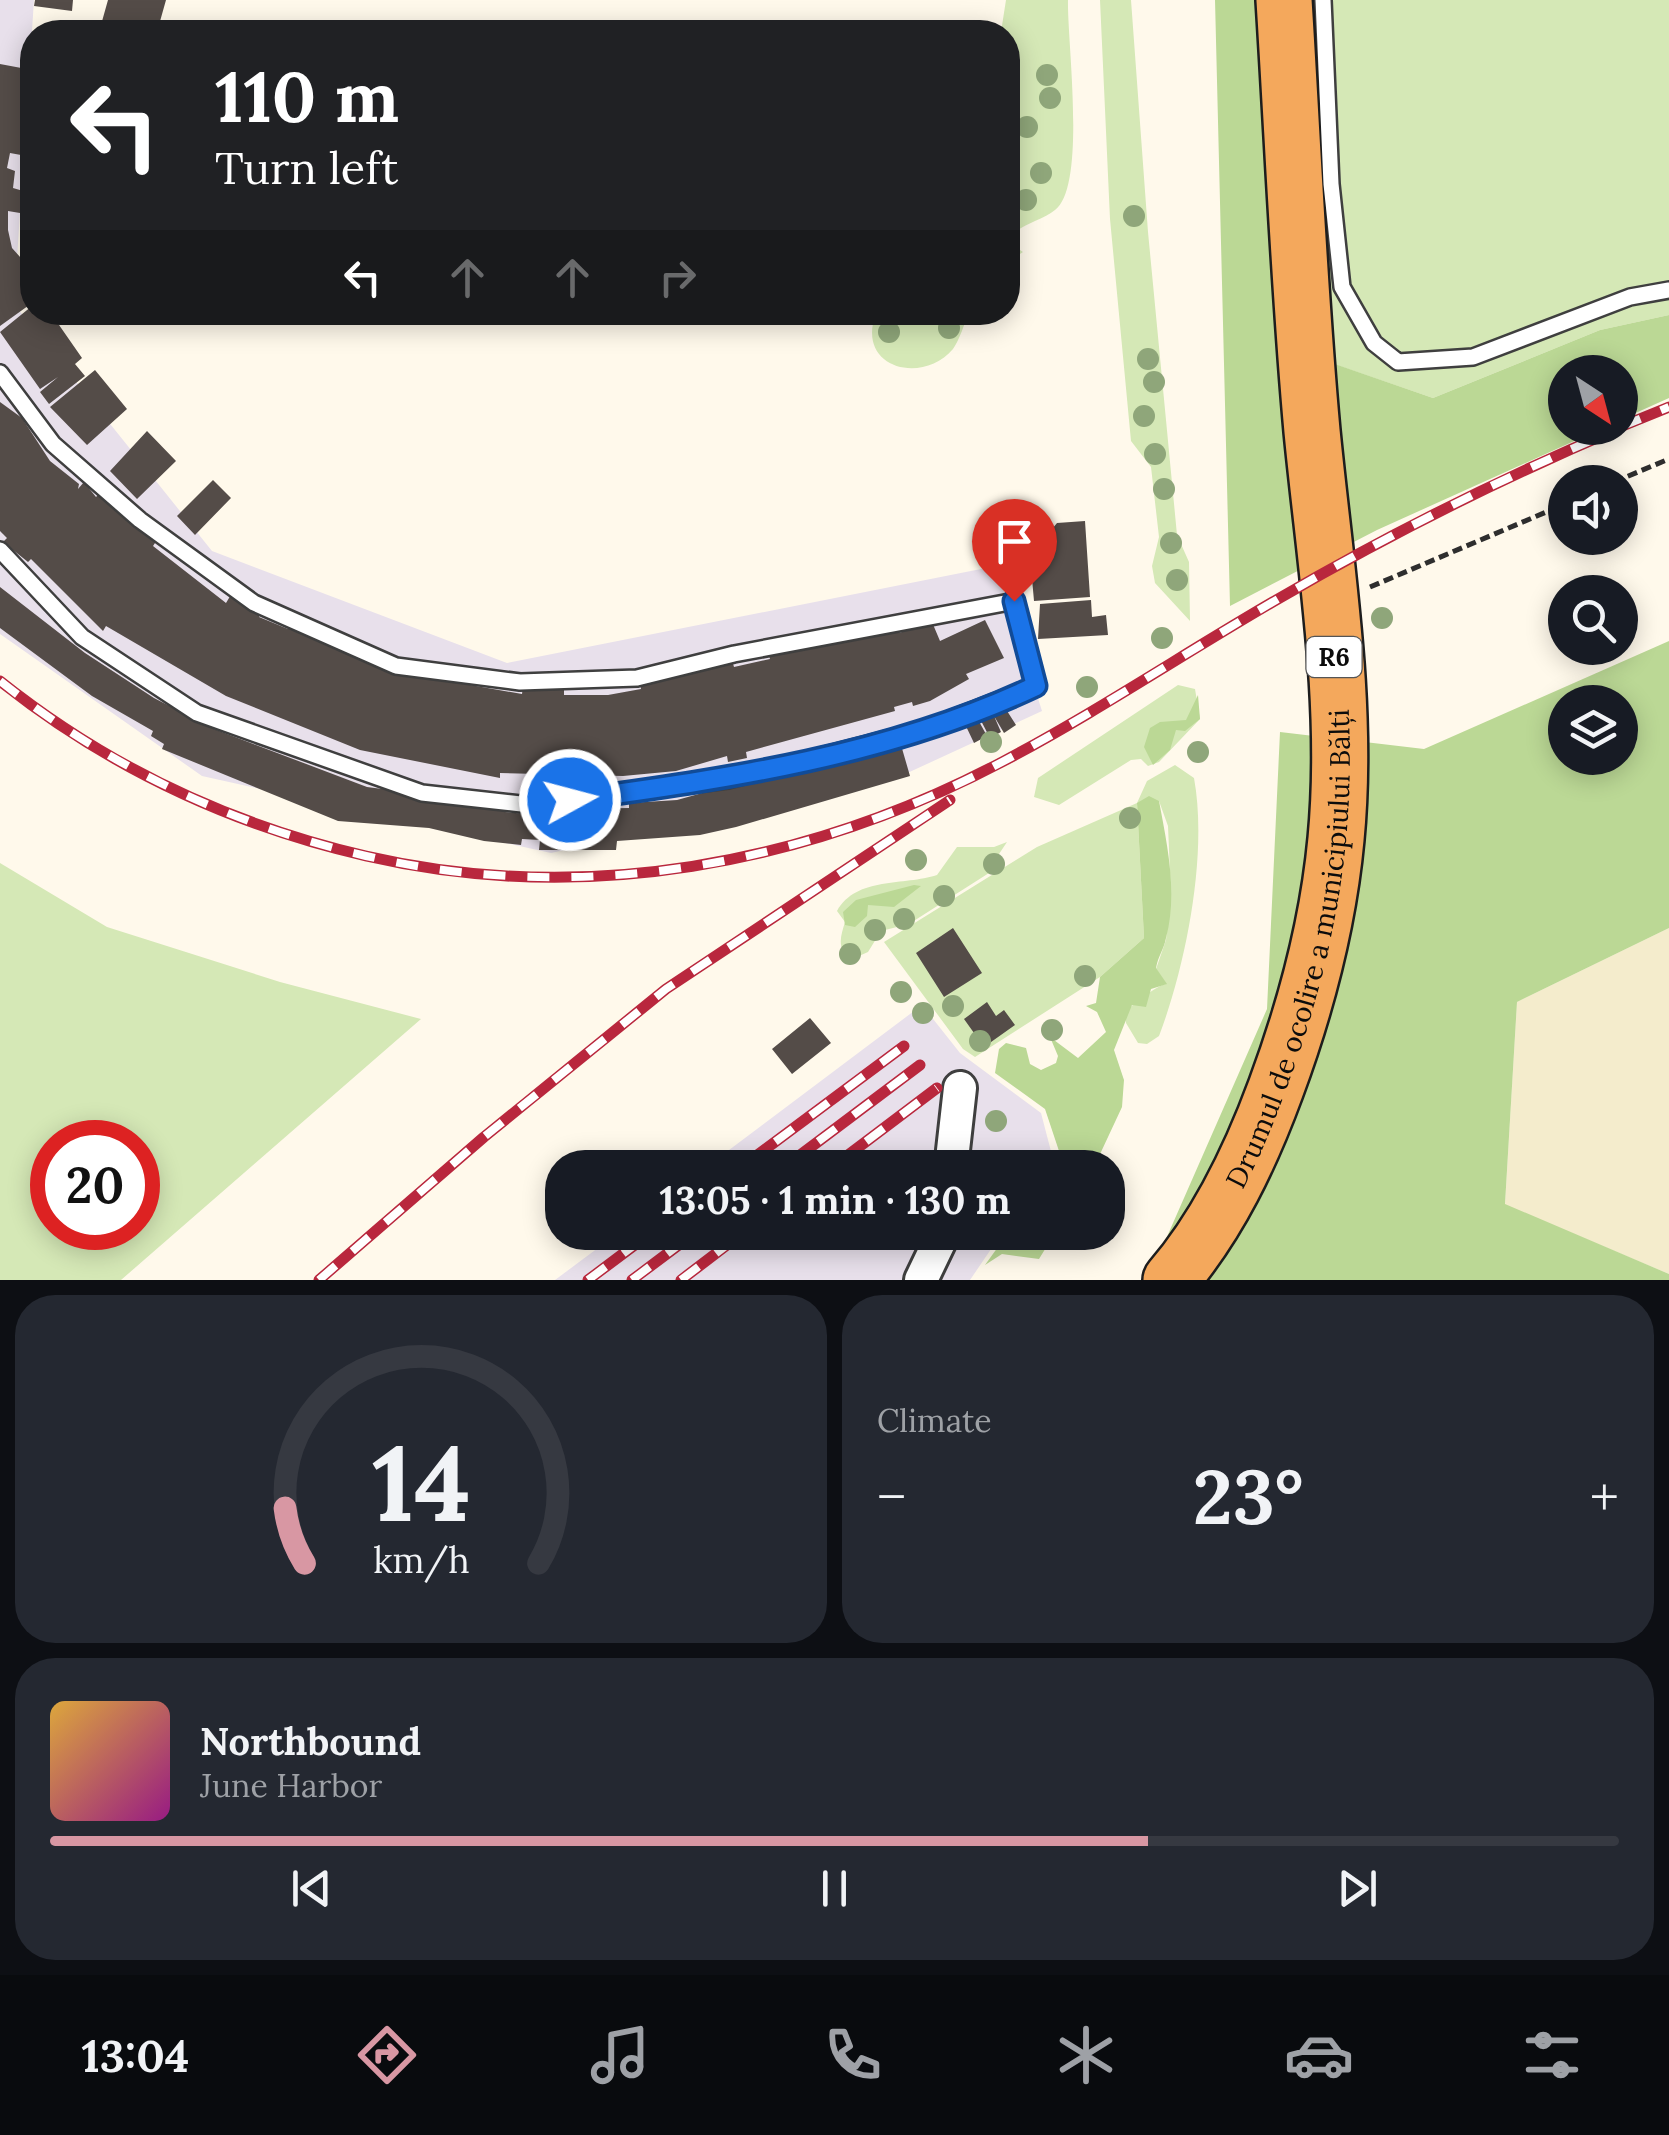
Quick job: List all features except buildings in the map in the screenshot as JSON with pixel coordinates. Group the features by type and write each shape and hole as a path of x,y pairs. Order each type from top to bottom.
{"highway":[{"name":"Drumul de ocolire a municipiului Bălți","path":"1171,1280 1222,1207 1258,1138 1316,961 1336,838 1339,763 1332,604 1312,429 1284,0"}],"street":[{"path":"953,1150 960,1088"},
{"path":"922,1280 936,1250"}],"lane":[{"path":"1323,0 1331,184 1342,287 1374,342 1398,362 1473,357 1630,298 1669,290"},
{"path":"0,373 52,444 154,530 254,603 396,666 520,682 637,678 734,654 1014,601 1036,686 922,730 728,780 530,804 422,794 197,712 82,637 0,550"}],"path":[{"path":"1638,472 1669,459"},
{"path":"1332,604 1548,511"}],"shaded area":[{"path":"0,0 34,0 33,20 20,20 20,213 14,304 20,311 20,325 31,325 212,551 507,663 996,566 1042,711 903,775 551,853 202,776 0,634"},
{"path":"1669,928 1669,1274 1505,1205 1517,1002"},
{"path":"922,1005 960,1053 1041,1113 1051,1150 729,1150"},
{"path":"595,1250 990,1250 970,1280 555,1280"}],"green space":[{"path":"1006,0 1068,0 1073,111 1070,173 1065,196 1055,210 1020,229 1020,20 1003,20"},
{"path":"1100,0 1131,0 1148,232 1177,535 1189,562 1190,621 1155,583 1152,566 1159,537 1151,467 1131,441 1110,219"},
{"path":"1215,0 1305,0 1329,362 1433,398 1600,330 1669,315 1669,398 1638,412 1638,355 1548,355 1548,445 1565,445 1377,530 1230,606"},
{"path":"1305,0 1669,0 1669,315 1600,330 1433,398 1328,362"},
{"path":"873,325 964,325 953,349 940,360 910,368 895,366 883,358 875,347"},
{"path":"1669,641 1669,928 1517,1002 1505,1204 1669,1274 1669,1280 1148,1280 1267,1009 1280,732 1424,749 1548,694 1548,775 1638,775 1638,685 1569,685 1615,665 1638,665 1638,655"},
{"path":"1178,685 1195,689 1200,719 1159,762 1148,766 1141,759 1131,760 1059,805 1034,797 1038,778"},
{"path":"1198,695 1200,719 1185,731 1176,730 1170,750 1153,765 1144,747 1150,728 1160,722 1186,720"},
{"path":"1175,765 1194,778 1198,840 1186,943 1159,1036 1147,1044 1138,1043 1126,1023 1125,1012 1166,984 1156,969 1166,940 1171,895 1168,826 1159,801 1137,803 1147,781"},
{"path":"1149,796 1159,801 1165,834 1171,904 1156,968 1167,984 1151,989 1146,1007 1132,1005 1114,1050 1124,1080 1122,1107 1102,1150 1059,1150 1045,1109 995,1073 999,1049 1006,1043 1026,1048 1030,1064 1041,1070 1056,1063 1058,1056 1050,1037 1078,1058 1106,1032 1097,1012 1086,1006 1096,1003 1100,977 1144,938 1137,803"},
{"path":"1137,803 1144,938 1100,977 975,1057 963,1049 884,942 1037,847"},
{"path":"1007,842 999,854 1000,866 909,924 881,931 868,952 850,960 843,951 845,922 837,911 856,892 937,875 957,847 994,847"},
{"path":"0,863 107,927 280,982 421,1019 160,1246 160,1120 30,1120 30,1250 155,1250 121,1280 0,1280"},
{"path":"921,886 894,907 868,905 867,916 855,927 845,925 843,912 856,900"},
{"path":"995,1250 1045,1250 1039,1259 1002,1254 985,1265"}],"railway":[{"path":"1638,420 1669,407"},
{"path":"0,681 41,712 128,766 220,810 316,843 448,871 530,877 611,875 692,866 772,850 851,827 927,798 1037,743 1361,552 1582,445"},
{"path":"319,1280 484,1137 666,989 950,800"},
{"path":"764,1150 904,1046"},
{"path":"807,1150 920,1065"},
{"path":"855,1150 937,1088"},
{"path":"588,1280 628,1250"},
{"path":"632,1280 672,1250"},
{"path":"681,1280 720,1250"}],"route":[{"path":"570,800 728,780 922,730 1008,699 1036,686 1014,601"}]}
